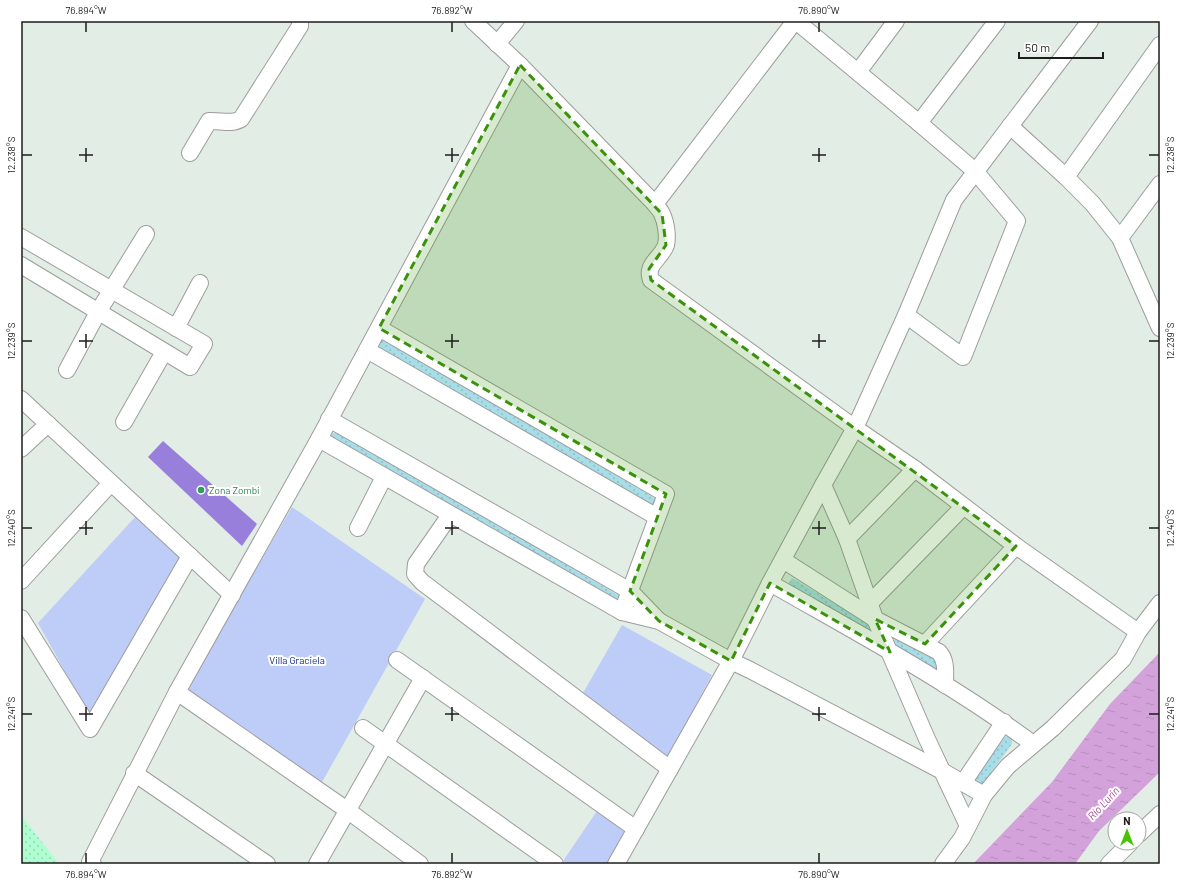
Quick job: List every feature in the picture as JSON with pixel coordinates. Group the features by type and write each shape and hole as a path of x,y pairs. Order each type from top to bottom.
{"street":[{"path":"190,153 209,121 235,122 241,119 300,26 300,21"},
{"path":"473,21 520,65 662,214 667,235 666,245 649,269 651,280 915,469 1016,546 1138,632"},
{"path":"497,44 516,21"},
{"path":"654,204 796,21 920,123 975,171 1017,221 963,357 906,315"},
{"path":"858,72 896,21"},
{"path":"920,123 997,21"},
{"path":"616,864 731,661 782,560 856,428 906,315 954,200 1090,21"},
{"path":"1066,177 1160,45"},
{"path":"93,864 90,862 134,773 177,692 330,419 520,65"},
{"path":"1010,126 1092,203 1120,238 1160,328"},
{"path":"1120,238 1160,184"},
{"path":"67,370 98,312 146,234"},
{"path":"21,237 204,344 190,367 21,265"},
{"path":"176,328 200,283"},
{"path":"379,328 666,494 622,612"},
{"path":"367,350 657,517"},
{"path":"124,422 164,352"},
{"path":"21,399 232,595"},
{"path":"330,419 630,591 659,621"},
{"path":"21,449 48,424"},
{"path":"319,439 622,612 659,621 731,661 942,771 984,795"},
{"path":"847,539 915,469"},
{"path":"358,528 384,477"},
{"path":"21,581 111,483"},
{"path":"823,485 847,539 875,619 927,739 968,826"},
{"path":"869,604 963,507"},
{"path":"450,515 416,564 415,574 422,582 670,769"},
{"path":"925,644 1016,546"},
{"path":"21,618 90,729 190,556"},
{"path":"782,560 875,619 939,652 944,657 945,685"},
{"path":"770,583 945,685 1004,722 1033,744"},
{"path":"943,864 962,838 984,795 1008,766 1053,728 1123,659 1138,632 1160,603"},
{"path":"397,660 636,829"},
{"path":"317,864 423,678"},
{"path":"177,692 347,810 420,864"},
{"path":"963,783 1004,722"},
{"path":"363,728 555,864"},
{"path":"134,773 267,864"},
{"path":"1147,826 1160,814"},
{"path":"1109,864 1122,851"}],"highlighted area":[{"path":"520,65 662,214 666,245 649,269 651,280 1016,546 925,644 875,619 890,652 770,583 731,661 659,621 630,591 666,494 379,328"}],"shaded area":[{"path":"385,338 661,502 657,512 377,349 375,344 380,339"},
{"path":"339,432 625,599 626,606 329,438 333,433"},
{"name":"Zona Zombi","path":"163,441 257,524 242,546 148,457"},
{"path":"792,578 869,624 874,640 786,588"},
{"path":"898,638 942,664 938,672 897,648 894,640"},
{"path":"1008,735 1012,738 1012,744 979,789 973,780 1004,738"}],"sand":[{"path":"21,815 59,864 21,864"}],"green space":[{"name":"Villa Graciela","path":"292,507 425,599 321,784 186,689"},
{"path":"137,515 182,557 91,718 38,623"},
{"path":"622,625 712,675 668,757 583,693"},
{"path":"597,811 631,833 610,864 567,864 563,861"}],"water":[{"name":"Río Lurín","path":"1160,652 1160,772 1120,811 1107,811 1107,823 1099,831 1075,864 973,864 1052,782 1110,704"}],"place":[{"name":"Zona Zombi","path":"201,490"}]}
